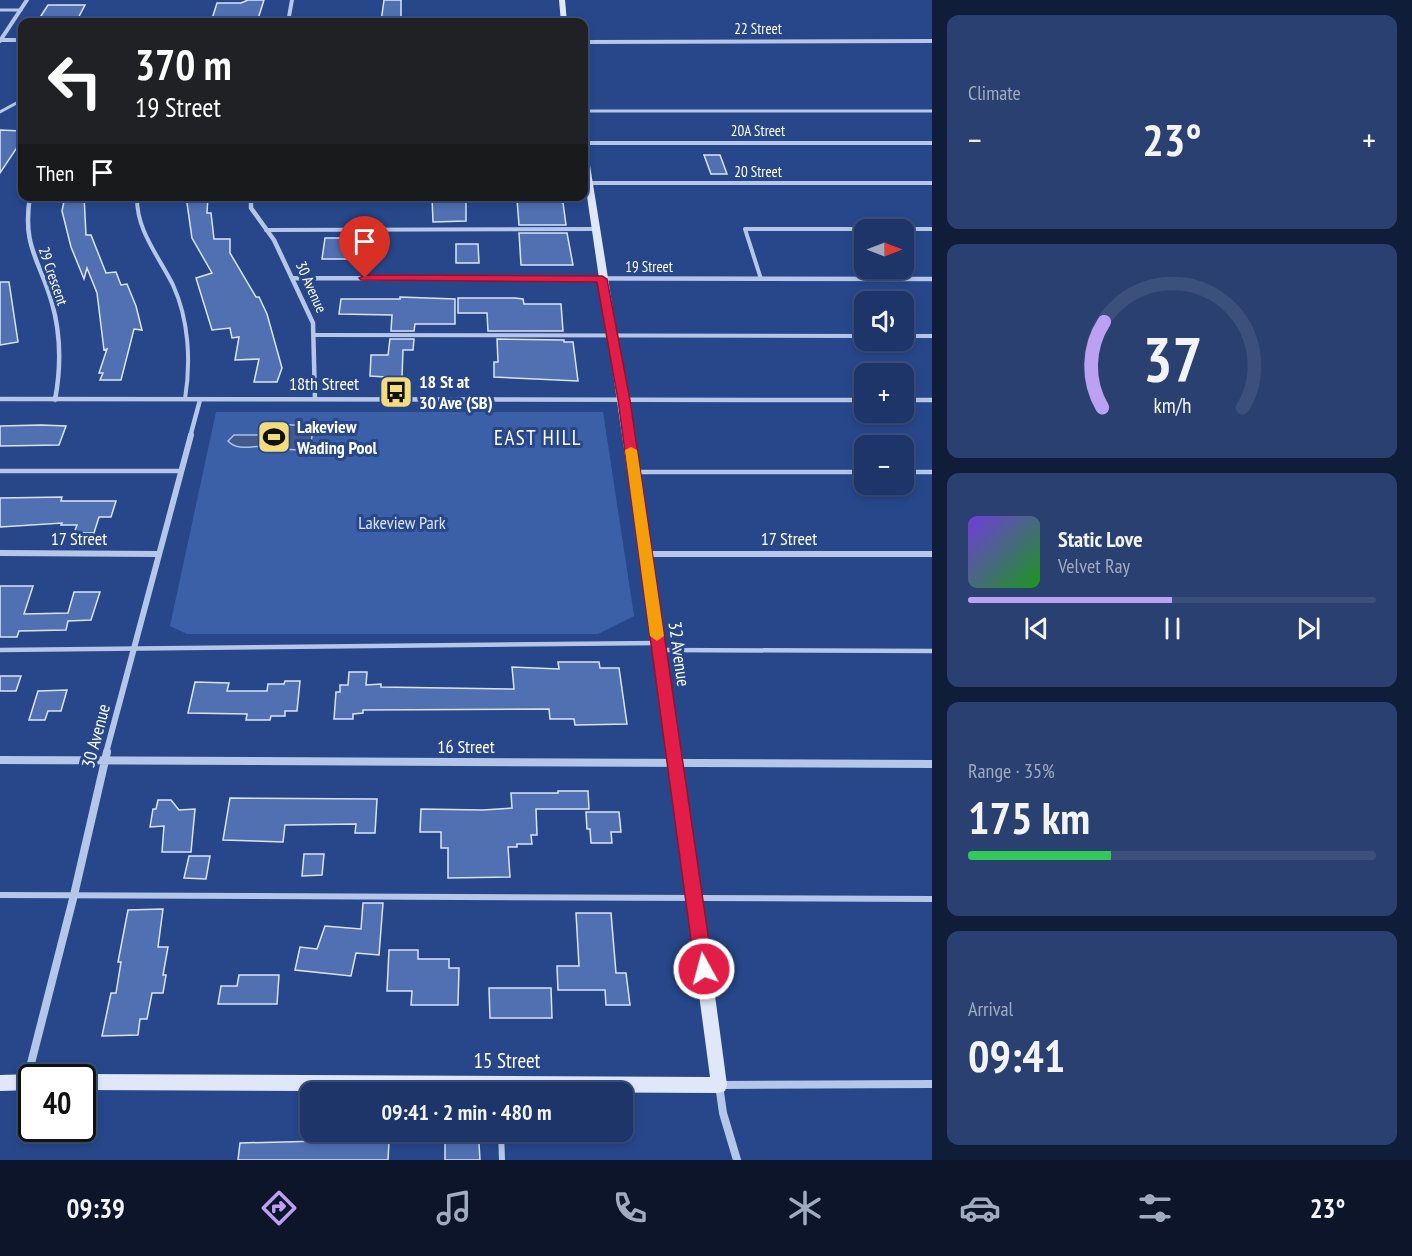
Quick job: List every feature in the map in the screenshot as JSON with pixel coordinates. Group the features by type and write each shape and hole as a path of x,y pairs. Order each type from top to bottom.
{"street":[{"path":"0,41 27,0"},
{"path":"289,18 292,0"},
{"path":"560,0 563,18"},
{"path":"0,41 18,40"},
{"name":"22 Street","path":"588,42 932,41"},
{"name":"20A Street","path":"588,143 932,143"},
{"name":"20 Street","path":"588,183 932,183"},
{"name":"32 Avenue","path":"588,193 624,400 696,899 723,1113 737,1160"},
{"name":"29 Crescent","path":"29,201 26,220 29,250 51,303 61,353 60,376 55,400"},
{"name":"30 Avenue","path":"251,201 251,207 293,278 313,323 315,399"},
{"name":"19 Street","path":"293,278 932,279"},
{"name":"18th Street","path":"0,399 854,400"},
{"name":"30 Avenue","path":"33,1064 104,761 200,400"},
{"path":"914,400 932,400"},
{"name":"17 Street","path":"0,554 159,554"},
{"name":"17 Street","path":"645,554 932,554"},
{"name":"16 Street","path":"0,760 932,764"},
{"path":"0,1083 18,1082"},
{"name":"15 Street","path":"96,1082 300,1085"},
{"name":"15 Street","path":"633,1086 932,1084"}],"lane":[{"path":"0,10 21,9"},
{"path":"0,112 18,102"},
{"path":"588,111 932,111"},
{"path":"137,201 138,221 168,273 179,300 186,343 188,386 185,399"},
{"path":"266,230 595,229"},
{"path":"761,279 745,229 932,229"},
{"path":"314,335 854,336"},
{"path":"914,336 932,336"},
{"path":"0,471 181,471"},
{"path":"634,472 854,472"},
{"path":"914,472 932,472"},
{"path":"0,650 135,651 659,646 932,651"},
{"path":"0,895 932,899"},
{"path":"501,1142 502,1160"}],"green space":[{"name":"Lakeview Park","path":"216,412 603,412 634,616 598,634 187,634 170,626"}],"shaded area":[{"path":"284,425 299,425 306,428 312,432 311,441 302,449 294,450 264,446 240,447 228,441 234,435 261,435"}],"building":[{"path":"248,0 264,0 258,18 212,18 217,3 241,3"},
{"path":"384,0 401,0 401,18 382,18"},
{"path":"48,5 85,5 78,18 40,18"},
{"path":"0,130 18,131 18,146 0,173"},
{"path":"704,155 720,155 727,174 711,174"},
{"path":"64,201 84,201 86,235 91,235 106,273 116,272 121,285 127,284 136,306 142,330 134,329 121,380 100,380 103,373 99,373 107,349 104,350 97,293 87,268 84,279 71,247 62,211"},
{"path":"187,201 208,201 207,213 211,213 214,239 230,239 230,253 256,297 259,297 267,314 282,368 277,382 254,382 259,359 235,360 239,337 232,338 230,328 212,330 196,278 212,273 192,238"},
{"path":"432,201 466,201 466,221 433,222"},
{"path":"517,201 558,201 563,203 566,225 519,225"},
{"path":"519,233 567,233 573,265 521,265"},
{"path":"325,238 359,238 357,259 322,259"},
{"path":"456,244 478,244 479,263 456,263"},
{"path":"0,282 9,282 18,342 0,345"},
{"path":"400,297 455,299 455,324 415,324 414,331 391,331 392,315 339,314 341,299 400,299"},
{"path":"458,298 515,298 523,299 524,304 561,304 563,331 488,331 487,313 458,313"},
{"path":"390,339 414,339 413,350 403,350 402,378 370,376 371,355 388,355"},
{"path":"497,339 573,342 578,381 494,377 494,362 498,362"},
{"path":"0,426 66,426 59,445 0,446"},
{"path":"62,497 61,501 116,501 111,517 99,517 94,533 74,533 77,525 61,525 62,523 0,527 0,498"},
{"path":"0,586 33,586 24,614 68,613 74,592 100,592 91,620 68,621 66,630 19,631 17,637 0,637"},
{"path":"558,662 599,662 600,668 619,668 627,724 575,725 574,719 550,719 549,709 363,710 363,713 353,714 353,719 334,719 336,692 340,692 340,685 348,685 349,672 367,672 366,685 381,684 381,687 514,689 512,667 559,669"},
{"path":"0,676 21,676 16,691 0,691"},
{"path":"285,681 300,681 297,711 285,711 285,716 271,716 270,720 246,720 247,714 188,713 195,682 229,683 227,691 267,691 268,684 284,684"},
{"path":"67,690 61,711 48,711 45,720 29,720 38,691"},
{"path":"558,791 588,791 589,809 536,809 537,835 531,835 532,844 517,844 517,847 508,847 510,877 448,878 448,848 441,848 441,832 420,832 421,809 512,808 511,793 558,793"},
{"path":"230,798 377,799 375,833 355,833 356,824 285,825 283,842 223,840"},
{"path":"158,800 171,800 179,810 195,809 191,852 162,852 164,826 150,827 153,809 156,809"},
{"path":"586,812 619,812 621,832 611,832 612,843 591,843"},
{"path":"304,854 324,854 322,875 302,876"},
{"path":"189,856 210,856 206,879 184,878"},
{"path":"363,903 383,903 379,955 356,953 351,976 295,970 300,947 317,949 325,926 361,929"},
{"path":"163,909 158,947 168,947 163,975 166,975 163,993 152,993 147,1019 140,1019 138,1035 102,1036 111,993 116,993 121,962 118,962 128,910"},
{"path":"576,913 611,913 616,973 626,973 630,1005 606,1005 605,990 558,990 557,966 579,966"},
{"path":"389,950 418,950 418,959 449,959 449,968 459,968 458,1005 411,1005 412,991 387,991"},
{"path":"239,975 279,975 277,1004 218,1004 221,986 237,986"},
{"path":"489,988 551,988 552,1018 490,1018"},
{"path":"389,1142 388,1160 238,1160 240,1143"},
{"path":"445,1143 479,1143 480,1160 445,1160"}],"slow traffic":[{"path":"631,450 657,636"}],"place":[{"name":"18 St at 30 Ave (SB)","path":"396,392"},
{"name":"Lakeview Wading Pool","path":"274,437"}],"district":[{"name":"EAST HILL","path":"538,438"}],"route":[{"path":"365,278 602,279 624,400 696,899 704,969"}]}
